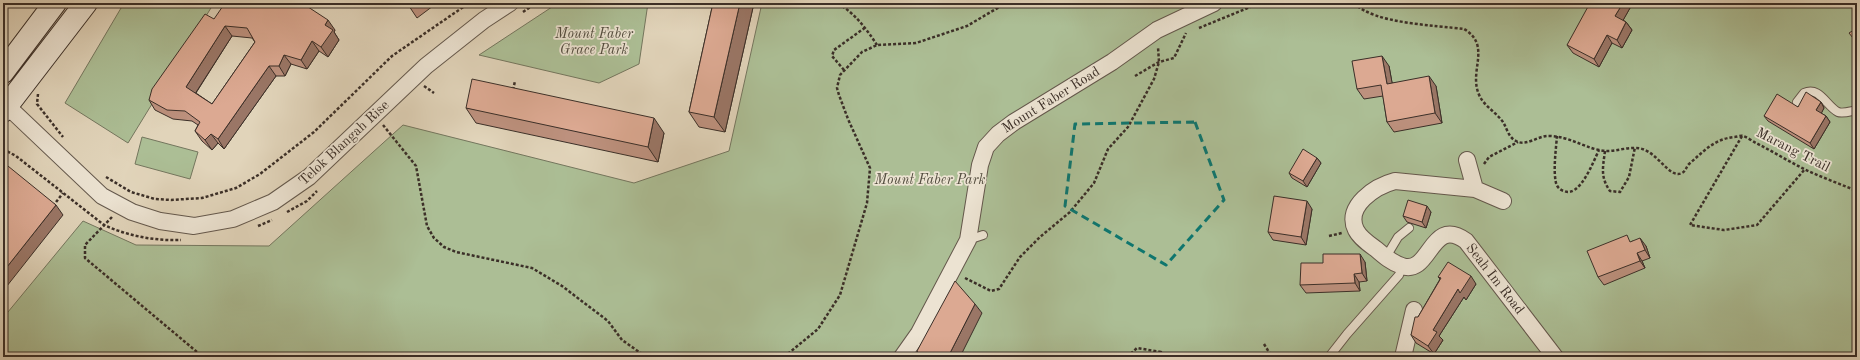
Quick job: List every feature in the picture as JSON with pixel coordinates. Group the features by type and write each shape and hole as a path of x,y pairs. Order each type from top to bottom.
{"main road":[{"path":"3,72 55,3"},
{"path":"5,107 86,3"}],"street":[{"name":"Telok Blangah Rise","path":"5,107 102,196 132,212 160,221 194,226 233,219 273,202 309,177 426,66 484,20 510,3"},
{"name":"Mount Faber Road","path":"902,357 919,333 976,237 980,165 986,147 998,134 1021,117 1112,62 1157,30 1214,3"},
{"path":"1467,160 1473,184"},
{"path":"1402,267 1386,258 1360,236 1356,230 1354,222 1357,207 1371,192 1382,185 1395,181 1473,184 1503,202"},
{"name":"Seah Im Road","path":"1402,267 1409,267 1422,261 1436,240 1442,236 1448,235 1461,237 1466,241 1555,357"},
{"path":"1403,357 1414,310"}],"lane":[{"path":"1797,102 1804,93 1812,92 1821,96 1838,112 1857,110"},
{"path":"1386,258 1398,237 1409,228"},
{"path":"1329,357 1347,334 1399,275 1402,267"}],"path":[{"path":"101,173 131,192 155,199 171,200 202,198 236,188 260,174 314,132 392,56 469,3"},
{"path":"838,3 847,9 866,27 877,45"},
{"path":"784,357 818,329 840,295 867,203 870,168 848,119 837,88 838,82 844,70 862,52 877,45 916,43 967,26 1006,3"},
{"path":"1135,76 1159,62 1174,58 1185,34 1260,3"},
{"path":"1354,3 1359,8 1374,16 1464,29 1470,33 1479,45 1476,84 1481,99 1503,122 1510,137 1518,142"},
{"path":"844,70 832,56 834,50 866,27"},
{"path":"961,276 990,291 999,289 1002,286 1020,257 1040,237 1070,212 1094,183 1108,149 1128,127 1154,79 1159,62"},
{"path":"512,96 515,81"},
{"path":"420,83 434,93"},
{"path":"37,104 65,140"},
{"path":"382,123 416,166 427,226 434,238 444,247 456,252 532,268 562,286 608,321 622,340 642,354 652,357"},
{"path":"1557,136 1556,182 1563,191 1571,192 1578,188 1599,150"},
{"name":"Marang Trail","path":"1473,184 1489,157 1518,142 1526,143 1539,137 1557,136 1570,138 1599,150 1613,152 1643,148 1652,152 1672,173 1678,174 1684,171 1687,166 1708,146 1725,138 1743,136 1805,169 1857,191"},
{"path":"1743,136 1690,225 1724,230 1757,224 1805,169"},
{"path":"1605,151 1603,174 1604,183 1610,191 1620,192 1629,177 1635,148"},
{"path":"3,149 16,156 104,224 85,246 84,254 88,261 203,357"},
{"path":"53,206 63,193"},
{"path":"1329,236 1349,231"},
{"path":"1264,344 1272,357"},
{"path":"1127,357 1137,348 1161,352 1162,357"}],"highlighted area":[{"path":"1195,122 1224,200 1166,265 1065,206 1075,124"}],"green space":[{"path":"124,3 214,3 128,143 65,103"},
{"name":"Mount Faber Grace Park","path":"558,3 648,3 639,64 599,83 479,55"},
{"name":"Mount Faber Park","path":"762,3 1857,3 1857,357 3,357 3,318 83,221 136,245 269,246 403,125 634,183 729,151"},
{"path":"142,137 198,152 190,179 135,164"}],"building":[{"path":"225,3 302,3 328,20 325,25 333,30 321,47 312,41 301,60 284,55 279,66 269,66 218,139 211,134 205,140 195,131 200,122 185,111 167,110 149,100 152,89 205,14 214,19","holes":["225,26 247,28 255,42 212,104 186,87"]},
{"path":"713,3 740,3 714,117 689,112"},
{"path":"1590,3 1623,3 1615,16 1626,22 1617,40 1607,35 1594,59 1567,45"},
{"path":"1857,28 1857,43 1849,33"},
{"path":"1382,56 1387,84 1429,76 1435,113 1387,122 1381,85 1357,89 1352,61"},
{"path":"472,79 654,118 648,147 466,108"},
{"path":"1806,92 1821,102 1816,110 1826,116 1810,143 1764,116 1777,94 1798,107"},
{"path":"1303,149 1317,158 1303,181 1289,173"},
{"path":"3,162 56,205 3,272"},
{"path":"1274,196 1307,201 1301,237 1268,232"},
{"path":"1408,200 1427,206 1422,222 1403,216"},
{"path":"1627,235 1630,242 1640,238 1645,250 1637,253 1640,261 1598,277 1587,251"},
{"path":"1323,254 1360,254 1362,273 1354,274 1355,283 1300,285 1301,263 1323,263"},
{"path":"1448,262 1471,276 1460,293 1458,289 1433,330 1437,332 1428,346 1411,335 1415,317 1418,317 1441,278 1438,277"},
{"path":"955,281 975,304 948,357 922,357 917,351"},
{"path":"1530,355 1530,357 1515,357 1515,356"}]}
